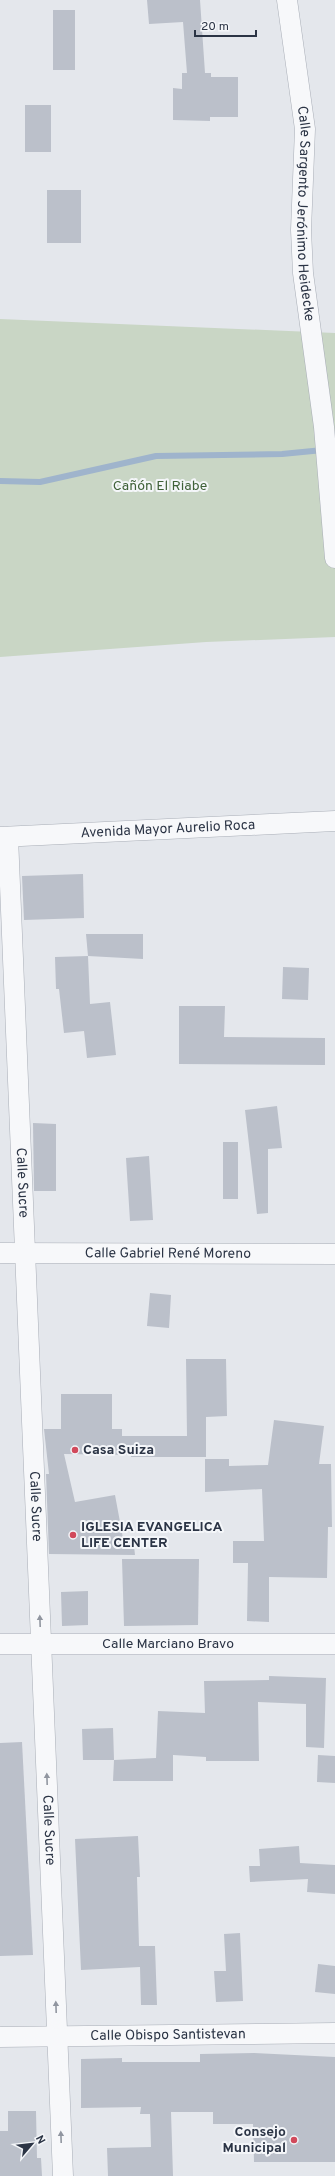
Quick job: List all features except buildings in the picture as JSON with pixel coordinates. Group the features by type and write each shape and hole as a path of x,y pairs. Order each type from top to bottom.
{"street":[{"name":"Calle Sargento Jerónimo Heidecke","path":"286,0 305,129 301,230 303,273 324,427 335,558"},
{"name":"Avenida Mayor Aurelio Roca","path":"4,837 335,821"},
{"name":"Calle Sucre","path":"4,837 25,1253 63,2176"},
{"name":"Calle Gabriel René Moreno","path":"0,1253 335,1254"},
{"name":"Calle Marciano Bravo","path":"0,1644 335,1644"},
{"name":"Calle Obispo Santistevan","path":"0,2037 335,2033"}],"green space":[{"name":"Cañón El Riabe","path":"0,319 335,333 335,637 206,642 0,657"}],"waterway":[{"path":"0,481 40,482 156,456 282,454 323,450"}],"place":[{"name":"Casa Suiza","path":"75,1450"},
{"name":"IGLESIA EVANGELICA LIFE CENTER","path":"73,1535"},
{"name":"Consejo Municipal","path":"294,2140"}]}
